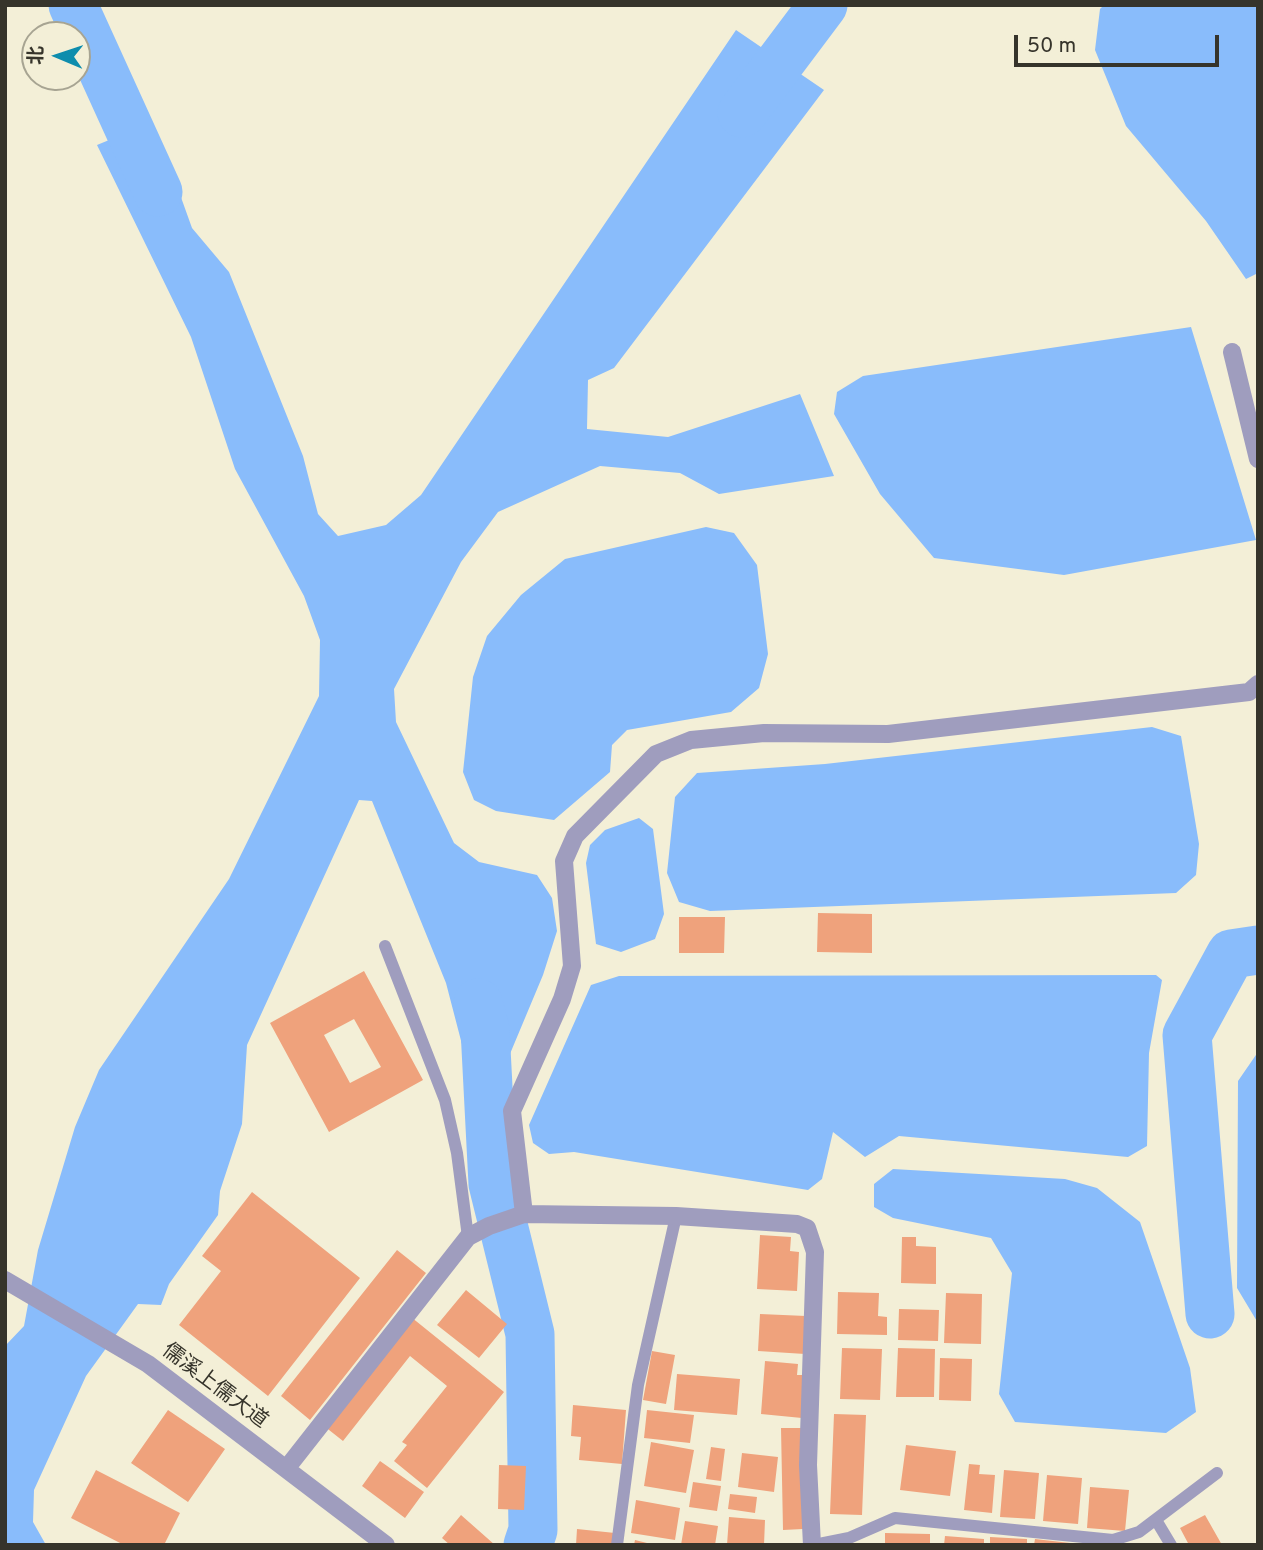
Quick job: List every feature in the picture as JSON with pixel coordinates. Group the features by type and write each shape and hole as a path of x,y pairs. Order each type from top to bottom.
{"street":[{"path":"1232,352 1258,460"},
{"path":"517,1217 512,1111 562,999 572,966 564,861 575,836 656,754 691,740 764,733 888,734 1249,692 1258,684"},
{"path":"286,1469 468,1237 489,1226 517,1217 676,1216 797,1224 807,1227 816,1252 808,1465 813,1545"},
{"name":"儒溪上儒大道","path":"5,1280 148,1364 386,1545"}],"lane":[{"path":"385,946 445,1100 457,1153 468,1237"},
{"path":"617,1545 638,1385 676,1216"},
{"path":"813,1545 849,1538 895,1517 1113,1540 1139,1532 1217,1473"},
{"path":"1156,1520 1171,1545"}],"water":[{"path":"1104,5 1258,5 1258,273 1246,279 1206,221 1126,126 1095,50 1100,9"},
{"path":"736,30 824,90 614,368 588,380 587,429 668,437 800,394 834,476 719,494 680,473 600,466 498,512 461,562 394,689 396,722 454,843 479,862 537,875 552,898 557,931 543,975 507,1061 471,1079 446,983 372,801 359,800 247,1045 242,1124 220,1191 218,1215 169,1284 161,1305 138,1304 86,1376 34,1490 33,1522 46,1545 5,1545 5,1346 24,1326 38,1250 75,1127 99,1070 229,879 319,696 320,640 304,596 235,469 191,337 97,145 148,124 173,175 192,228 229,272 303,456 318,514 338,536 386,525 421,495"},
{"path":"1191,327 1256,540 1064,575 934,558 880,494 834,414 837,392 863,376"},
{"path":"706,527 734,533 757,565 768,654 759,688 731,712 627,730 612,745 610,772 554,820 496,811 474,800 463,772 473,677 487,636 521,595 565,559"},
{"path":"1152,727 1181,736 1199,844 1196,875 1176,893 710,911 679,902 667,873 675,797 697,773 825,764"},
{"path":"639,818 653,829 664,914 655,939 621,952 596,944 586,863 590,845 605,830"},
{"path":"1156,975 1162,980 1149,1053 1147,1146 1128,1157 899,1136 865,1157 833,1132 822,1179 808,1190 574,1152 549,1154 533,1143 529,1125 591,985 619,976"},
{"path":"1258,1052 1258,1323 1237,1288 1238,1081"},
{"path":"893,1169 1065,1179 1097,1188 1140,1222 1190,1368 1196,1412 1166,1433 1015,1422 999,1394 1012,1273 991,1238 893,1218 874,1207 874,1184"}],"building":[{"path":"818,913 872,914 872,953 817,952"},
{"path":"679,917 725,917 724,953 679,953"},
{"path":"364,971 423,1080 329,1132 270,1023","holes":["354,1019 381,1067 350,1083 324,1035"]},
{"path":"252,1192 360,1278 268,1396 179,1325 221,1271 202,1256"},
{"path":"760,1235 791,1237 790,1251 799,1252 797,1291 757,1289"},
{"path":"902,1237 916,1237 916,1246 936,1247 936,1284 901,1283"},
{"path":"397,1250 426,1273 310,1420 281,1396"},
{"path":"466,1290 507,1324 479,1358 437,1325"},
{"path":"838,1292 879,1293 878,1316 887,1317 887,1335 837,1334"},
{"path":"946,1293 982,1294 981,1344 944,1343"},
{"path":"899,1309 939,1310 938,1341 898,1340"},
{"path":"760,1314 806,1316 805,1354 758,1351"},
{"path":"411,1317 504,1392 427,1488 394,1461 407,1445 402,1442 447,1386 410,1356 343,1441 324,1426"},
{"path":"842,1348 882,1349 880,1400 840,1399"},
{"path":"898,1348 935,1349 934,1397 896,1397"},
{"path":"652,1351 675,1355 666,1404 643,1400"},
{"path":"940,1358 972,1359 971,1401 939,1400"},
{"path":"765,1361 798,1364 797,1375 806,1375 802,1418 761,1414"},
{"path":"677,1374 740,1379 737,1415 674,1410"},
{"path":"573,1405 626,1410 622,1464 579,1460 581,1437 571,1436"},
{"path":"168,1410 225,1449 188,1502 131,1463"},
{"path":"647,1410 694,1415 690,1443 644,1438"},
{"path":"834,1414 866,1415 862,1515 830,1514"},
{"path":"781,1428 801,1428 803,1529 783,1530"},
{"path":"651,1442 694,1450 686,1493 644,1486"},
{"path":"906,1445 956,1451 950,1496 900,1490"},
{"path":"711,1447 725,1449 721,1481 706,1479"},
{"path":"742,1453 778,1457 774,1492 738,1487"},
{"path":"380,1461 424,1492 405,1518 362,1486"},
{"path":"969,1464 980,1465 979,1474 995,1475 992,1513 964,1510"},
{"path":"499,1465 526,1466 524,1510 498,1509"},
{"path":"96,1470 180,1513 164,1545 124,1545 71,1518"},
{"path":"1004,1470 1039,1473 1035,1519 1000,1517"},
{"path":"1047,1475 1082,1478 1078,1524 1043,1521"},
{"path":"693,1482 721,1486 717,1511 689,1507"},
{"path":"1090,1487 1129,1490 1125,1531 1087,1528"},
{"path":"730,1494 757,1497 755,1513 728,1509"},
{"path":"636,1500 680,1508 675,1540 631,1533"},
{"path":"461,1515 495,1545 450,1545 442,1538"},
{"path":"1205,1515 1222,1545 1189,1545 1180,1528"},
{"path":"729,1517 765,1520 764,1545 727,1545"},
{"path":"685,1521 718,1526 715,1545 681,1545"},
{"path":"577,1529 615,1533 614,1545 576,1545"},
{"path":"885,1533 930,1534 930,1545 885,1545"},
{"path":"945,1536 984,1539 984,1545 944,1545"},
{"path":"990,1537 1027,1539 1027,1545 990,1545"},
{"path":"1035,1539 1070,1543 1070,1545 1034,1545"},
{"path":"635,1540 651,1544 651,1545 634,1545"}],"waterway":[{"path":"73,5 158,192"},
{"path":"742,113 823,5"},
{"path":"1210,1314 1187,1035 1231,954 1258,950"},
{"path":"478,1003 485,1029 493,1184 530,1334 533,1530 528,1545"}]}
